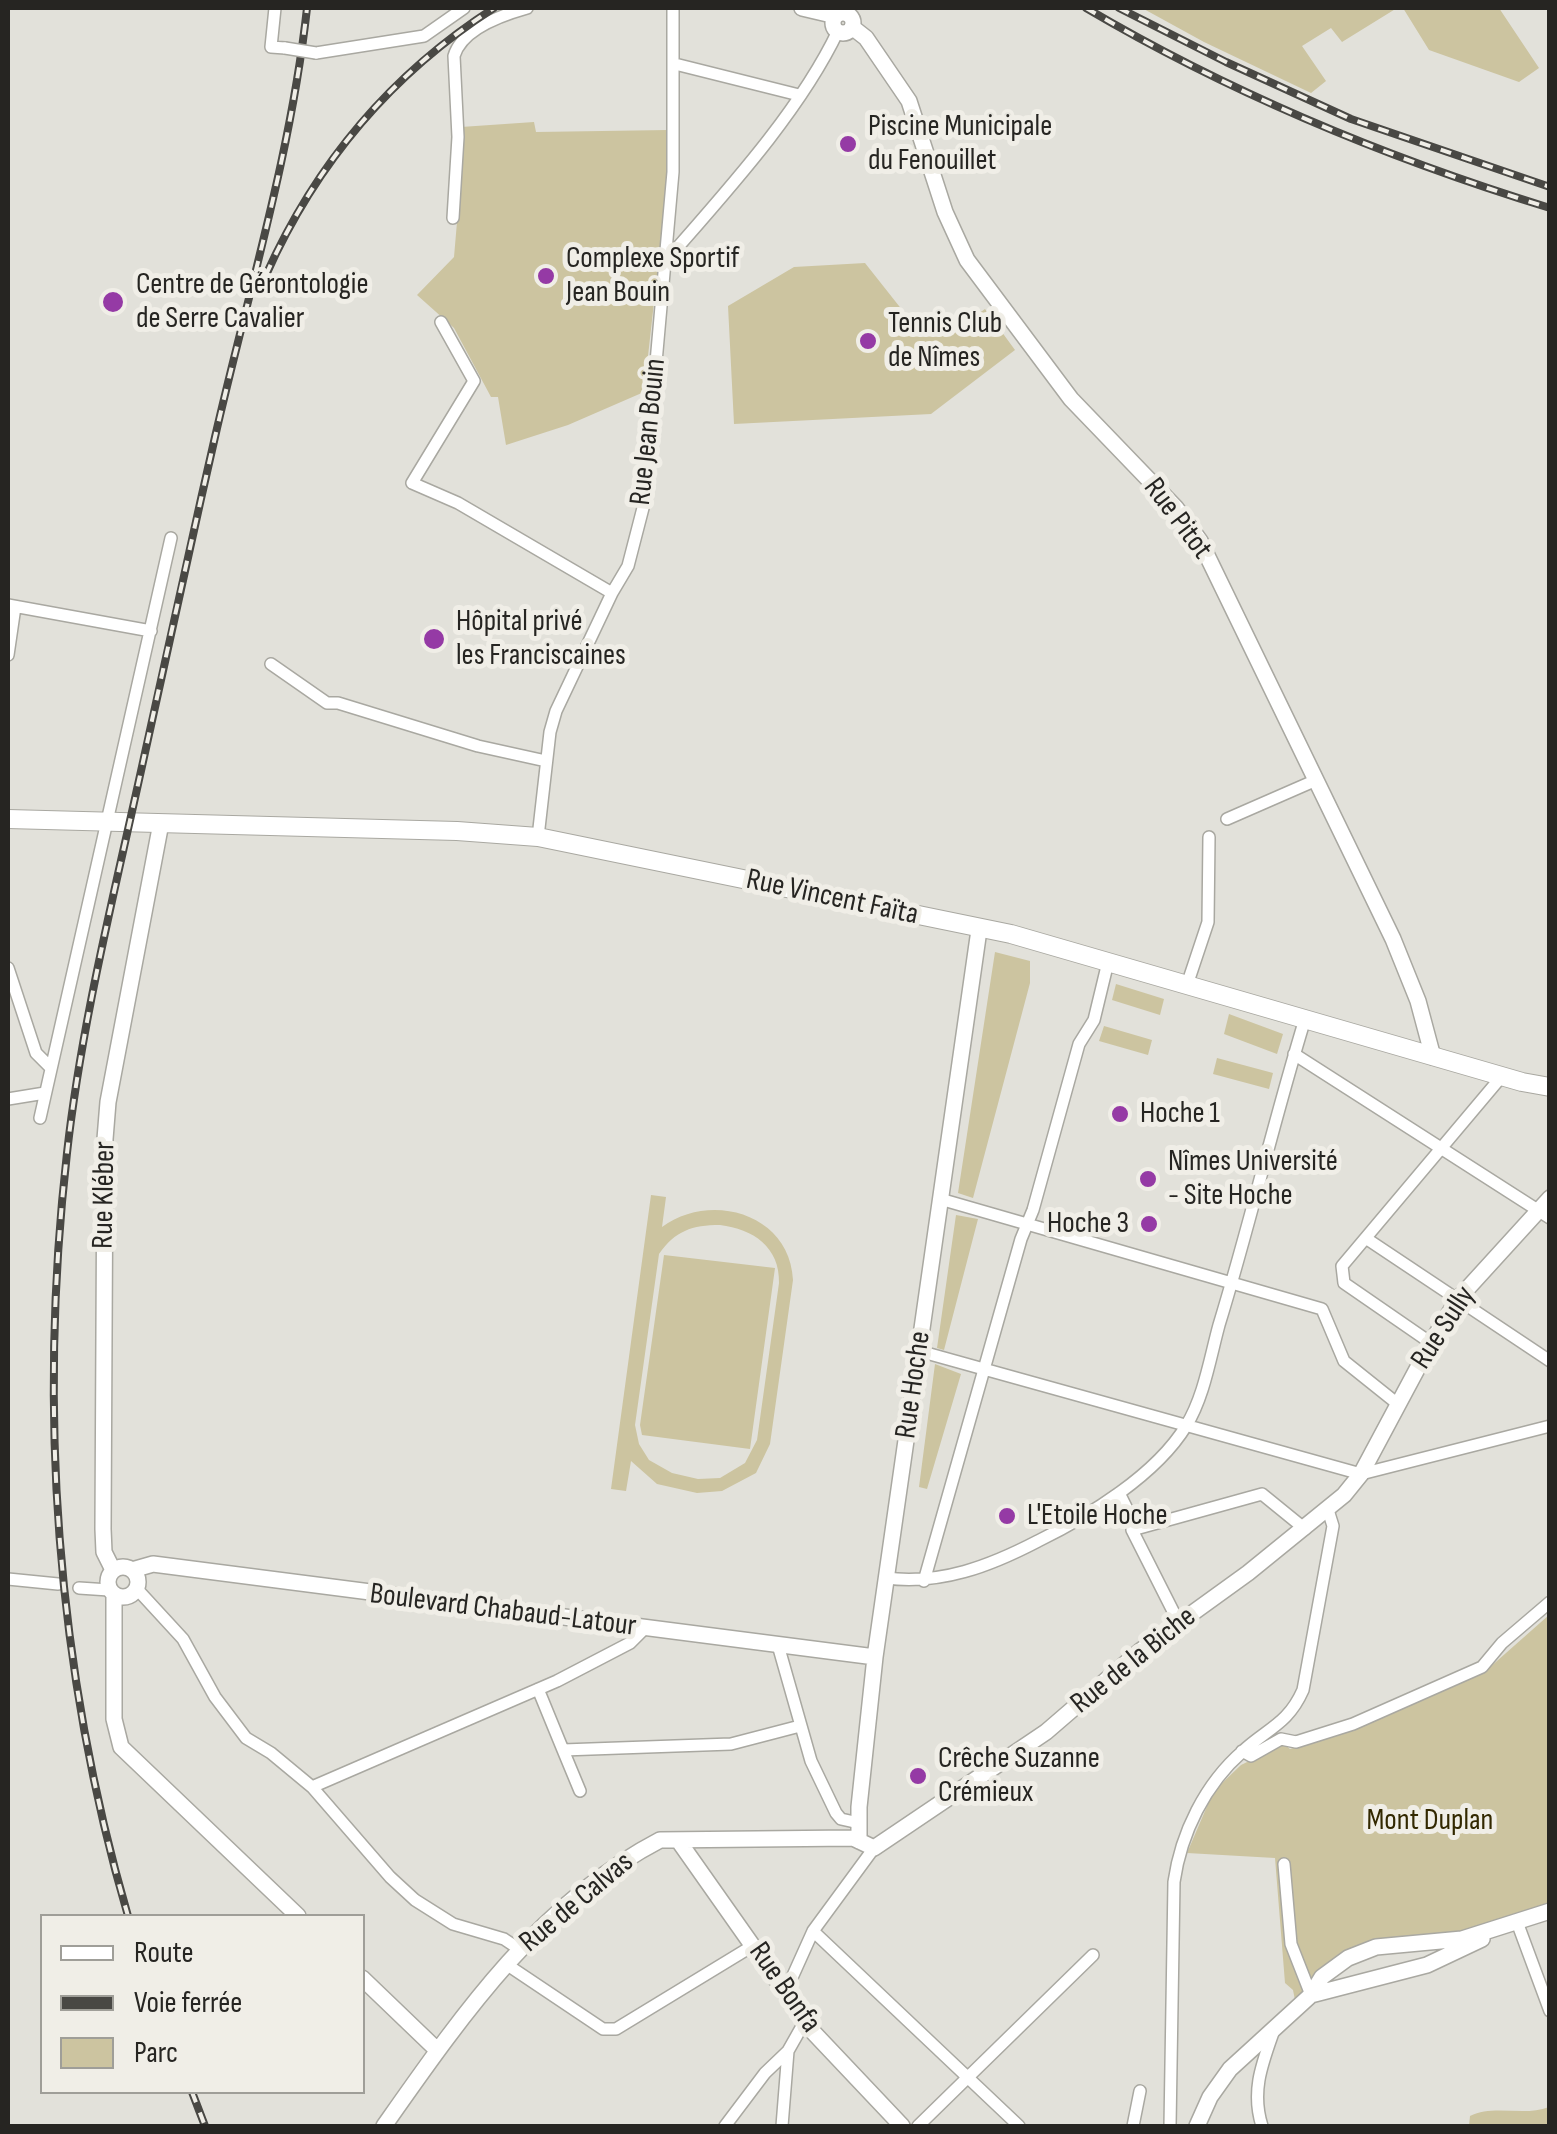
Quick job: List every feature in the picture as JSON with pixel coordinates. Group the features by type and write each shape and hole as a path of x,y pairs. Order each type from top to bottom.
{"main road":[{"name":"Rue Vincent Faïta","path":"8,820 457,831 538,838 1011,934 1433,1057 1550,1087"},
{"name":"Rue Vincent Faïta","path":"1522,1082 1550,1098"}],"street":[{"path":"275,8 271,47 316,52 424,36 464,8"},
{"path":"452,218 458,137 454,56 457,46 501,16 527,8"},
{"name":"Rue Jean Bouin","path":"538,838 546,760 556,711 628,566 643,508 673,172 673,8"},
{"path":"664,263 732,184 799,95 842,25 802,8"},
{"name":"Rue Pitot","path":"842,25 866,38 909,101 944,212 967,260 1070,399 1176,508 1200,541 1393,939 1418,1001 1433,1057"},
{"path":"675,64 799,95"},
{"path":"441,322 474,381 412,483 458,502 612,594"},
{"path":"40,1118 116,822 171,538"},
{"path":"8,655 11,606 150,632"},
{"path":"271,664 327,703 338,703 478,746 546,760"},
{"path":"1227,820 1314,781"},
{"name":"Rue Kléber","path":"162,823 115,1058 105,1140 103,1529 104,1552 113,1570 108,1579 112,1592 114,1719 121,1748 296,1914"},
{"path":"1187,985 1208,922 1209,837"},
{"name":"Rue Hoche","path":"861,1838 874,1657 979,930"},
{"path":"924,1581 1079,1044 1094,1020 1108,962"},
{"path":"8,968 36,1054 50,1068"},
{"path":"886,1578 924,1581 952,1576 1012,1555 1072,1525 1119,1493 1170,1447 1186,1426 1232,1282 1305,1019"},
{"path":"1294,1054 1441,1149 1546,1209"},
{"path":"1430,1343 1344,1283 1342,1266 1502,1076"},
{"path":"8,1099 45,1093"},
{"path":"940,1199 1322,1308 1344,1361 1399,1405"},
{"name":"Rue Sully","path":"1361,1474 1430,1343 1458,1299 1546,1209"},
{"path":"1367,1239 1550,1361"},
{"path":"919,1351 1361,1474 1550,1426"},
{"name":"Rue de la Biche","path":"786,1991 861,1838 1029,1745 1140,1652 1305,1529 1361,1474"},
{"path":"1119,1493 1137,1529"},
{"path":"1179,1623 1132,1530 1262,1494 1305,1529"},
{"path":"1170,2126 1174,1882 1178,1860 1210,1788 1242,1751 1283,1723 1303,1690 1333,1526 1328,1510"},
{"name":"Boulevard Chabaud-Latour","path":"132,1570 152,1564 874,1657"},
{"path":"79,1588 127,1597 136,1589 138,1579 132,1570 113,1570"},
{"path":"8,1579 58,1584"},
{"path":"136,1589 182,1639 215,1697 246,1738 312,1787 390,1877 453,1924 504,1940 519,1950"},
{"path":"1242,1751 1252,1756 1281,1739 1296,1742 1353,1724 1482,1668 1502,1643 1550,1602"},
{"path":"312,1787 538,1689 630,1643 644,1629"},
{"path":"778,1645 811,1761 836,1813 861,1838"},
{"path":"538,1689 580,1791"},
{"path":"563,1750 731,1744 800,1726"},
{"name":"Rue de Calvas","path":"384,2126 506,1964 581,1894 636,1852 660,1840 861,1838"},
{"name":"Rue Bonfa","path":"678,1840 805,2021 902,2126"},
{"path":"1284,1864 1291,1944 1311,1996"},
{"path":"1197,2126 1210,2097 1230,2069 1311,1996 1322,1977 1348,1958 1376,1947 1462,1939 1550,1911"},
{"path":"1517,1922 1550,2011"},
{"path":"1311,1996 1427,1965 1475,1944 1496,1929"},
{"path":"813,1930 1019,2126"},
{"path":"506,1964 603,2030 616,2030 754,1945"},
{"path":"918,2126 1093,1955"},
{"path":"365,1981 438,2050"},
{"path":"725,2126 765,2073 788,2051 805,2021"},
{"path":"1262,2126 1257,2110 1257,2079 1274,2030"},
{"path":"782,2126 788,2051"},
{"path":"1133,2126 1140,2091"}],"green space":[{"path":"1142,8 1397,8 1342,42 1331,28 1302,46 1326,81 1311,93"},
{"path":"1403,8 1499,8 1539,68 1519,82 1429,50"},
{"name":"Complexe Sportif Jean Bouin","path":"534,122 536,132 668,130 670,158 644,392 568,425 506,445 498,397 491,397 454,328 417,295 454,257 461,127"},
{"name":"Tennis Club de Nîmes","path":"865,263 918,330 952,332 985,309 1015,350 931,414 734,424 728,306 794,267"},
{"path":"995,952 1030,961 1030,983 973,1198 958,1193"},
{"path":"1116,984 1164,999 1160,1015 1112,1000"},
{"path":"1229,1014 1283,1034 1277,1054 1224,1034"},
{"path":"1104,1026 1152,1040 1148,1055 1099,1041"},
{"path":"1217,1058 1273,1073 1269,1089 1213,1074"},
{"path":"651,1195 666,1197 662,1227 703,1211 745,1215 778,1239 789,1257 793,1280 770,1444 756,1473 722,1491 697,1493 657,1484 631,1461 626,1491 611,1489","holes":["732,1227 753,1236 769,1250 775,1259 779,1283 757,1440 745,1463 720,1478 698,1479 672,1473 649,1460 639,1444 635,1425 659,1254 671,1240 693,1228"]},
{"path":"956,1215 978,1219 944,1350 937,1348"},
{"path":"664,1255 775,1268 750,1449 642,1435 640,1425"},
{"path":"935,1364 961,1374 927,1489 919,1487"},
{"name":"Mont Duplan","path":"1549,1615 1549,1902 1474,1932 1385,1940 1315,1977 1295,2000 1293,1990 1285,1983 1275,1858 1187,1853 1211,1797 1241,1765 1284,1744 1290,1749 1354,1730 1489,1668"},
{"path":"1549,2107 1546,2126 1469,2126 1470,2116 1479,2113"}],"railway":[{"path":"127,1914 84,1729 69,1634 60,1538 54,1345 67,1153 98,965 215,437 280,170 307,8"},
{"path":"266,275 308,195 360,124 422,62 494,8"},
{"path":"1086,8 1197,68 1312,122 1429,168 1550,208"},
{"path":"1119,8 1351,119 1550,187"},
{"path":"193,2094 205,2126"}],"place":[{"name":"Piscine Municipale du Fenouillet","path":"848,144"},
{"name":"Complexe Sportif Jean Bouin","path":"546,276"},
{"name":"Centre de Gérontologie de Serre Cavalier","path":"113,302"},
{"name":"Tennis Club de Nîmes","path":"868,341"},
{"name":"Hôpital privé les Franciscaines","path":"434,639"},
{"name":"Hoche 1","path":"1120,1114"},
{"name":"Nîmes Université - Site Hoche","path":"1148,1179"},
{"name":"Hoche 3","path":"1149,1224"},
{"name":"L'Etoile Hoche","path":"1007,1516"},
{"name":"Crêche Suzanne Crémieux","path":"918,1776"}]}
